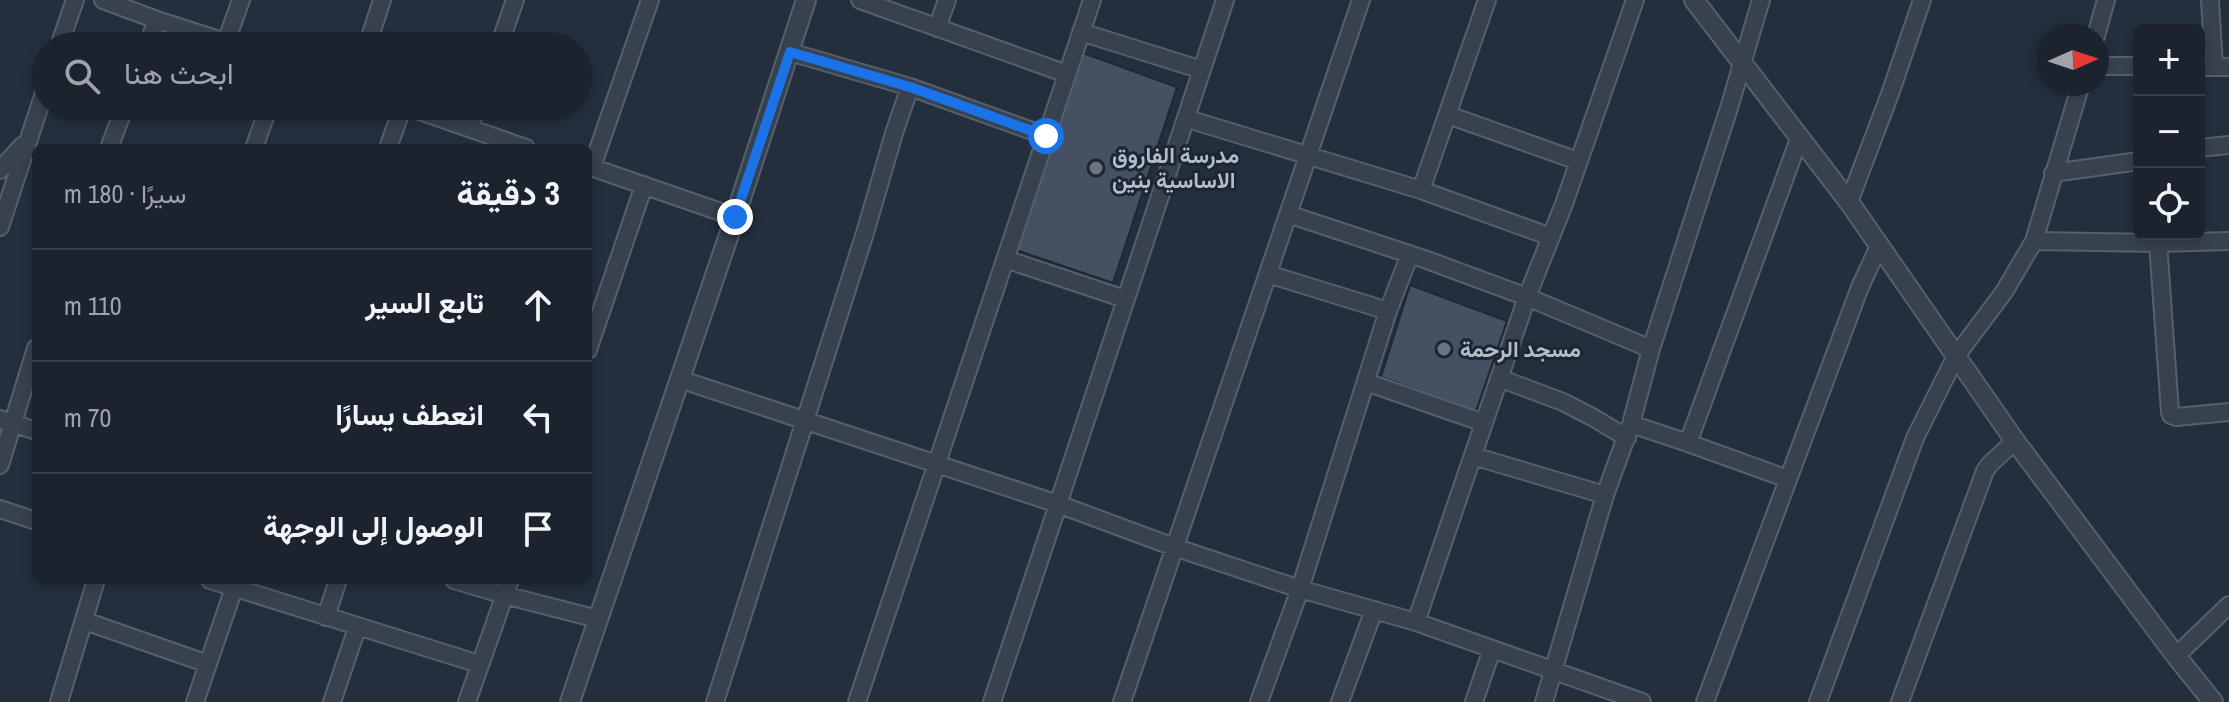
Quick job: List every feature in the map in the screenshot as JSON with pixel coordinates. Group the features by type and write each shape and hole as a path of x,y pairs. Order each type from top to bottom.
{"street":[{"path":"64,32 75,0"},
{"path":"103,0 194,32"},
{"path":"234,32 241,0"},
{"path":"372,32 382,0"},
{"path":"504,32 515,0"},
{"path":"592,160 650,0"},
{"path":"575,701 598,619 806,0"},
{"path":"860,0 1067,74"},
{"path":"937,28 947,0"},
{"path":"857,702 1092,0"},
{"path":"992,702 1225,0"},
{"path":"1122,702 1361,0"},
{"path":"1421,190 1487,0"},
{"path":"1416,622 1527,297 1635,0"},
{"path":"1694,0 1849,202 2015,441 2213,702"},
{"path":"1544,702 1605,495 1629,431 1651,349 1761,0"},
{"path":"1849,202 1922,0"},
{"path":"2099,24 2106,0"},
{"path":"2210,0 2214,67"},
{"path":"152,32 157,20"},
{"path":"1081,32 1202,70"},
{"path":"790,52 910,87 1046,136"},
{"path":"2109,66 2133,66"},
{"path":"715,702 910,87"},
{"path":"1818,702 1915,438 1956,356 2004,292 2034,241 2077,96"},
{"path":"1448,115 1578,161"},
{"path":"1188,119 1421,190 1551,237"},
{"path":"0,227 35,120"},
{"path":"111,144 120,120"},
{"path":"255,144 264,120"},
{"path":"390,144 399,120"},
{"path":"446,120 511,144"},
{"path":"470,128 473,120"},
{"path":"0,170 29,138"},
{"path":"1688,443 1799,139"},
{"path":"2205,147 2229,145"},
{"path":"2053,173 2133,162"},
{"path":"592,167 735,217"},
{"path":"592,338 644,185"},
{"path":"1288,214 1527,297 1651,349"},
{"path":"2034,241 2229,241"},
{"path":"2158,243 2171,415 2229,412"},
{"path":"1705,702 1860,287 1879,246"},
{"path":"1259,702 1300,589 1388,311 1410,254"},
{"path":"1005,259 1125,299"},
{"path":"1268,274 1388,311"},
{"path":"0,465 7,422 32,371"},
{"path":"1499,378 1629,431 1688,443 1788,479"},
{"path":"679,379 1058,504 1300,589 1416,622 1642,702"},
{"path":"1366,382 1484,423"},
{"path":"7,422 32,430"},
{"path":"1900,702 1985,471 2015,441"},
{"path":"1473,456 1605,495"},
{"path":"0,509 32,520"},
{"path":"59,702 95,584"},
{"path":"222,584 479,664"},
{"path":"326,617 337,584"},
{"path":"480,584 507,588 598,619"},
{"path":"195,702 234,588"},
{"path":"467,702 507,588"},
{"path":"2176,656 2229,605"},
{"path":"1340,702 1374,610"},
{"path":"85,621 208,664"},
{"path":"332,702 357,628"},
{"path":"1474,702 1492,649"}],"building":[{"name":"مدرسة الفاروق الاساسية بنين","path":"1080,52 1177,87 1113,283 1016,250"},
{"name":"مسجد الرحمة","path":"1410,285 1507,321 1476,411 1381,377"}],"place":[{"name":"مدرسة الفاروق الاساسية بنين","path":"1096,168"},
{"name":"مسجد الرحمة","path":"1444,349"}],"route":[{"path":"735,217 790,52 910,87 1046,136"}]}
